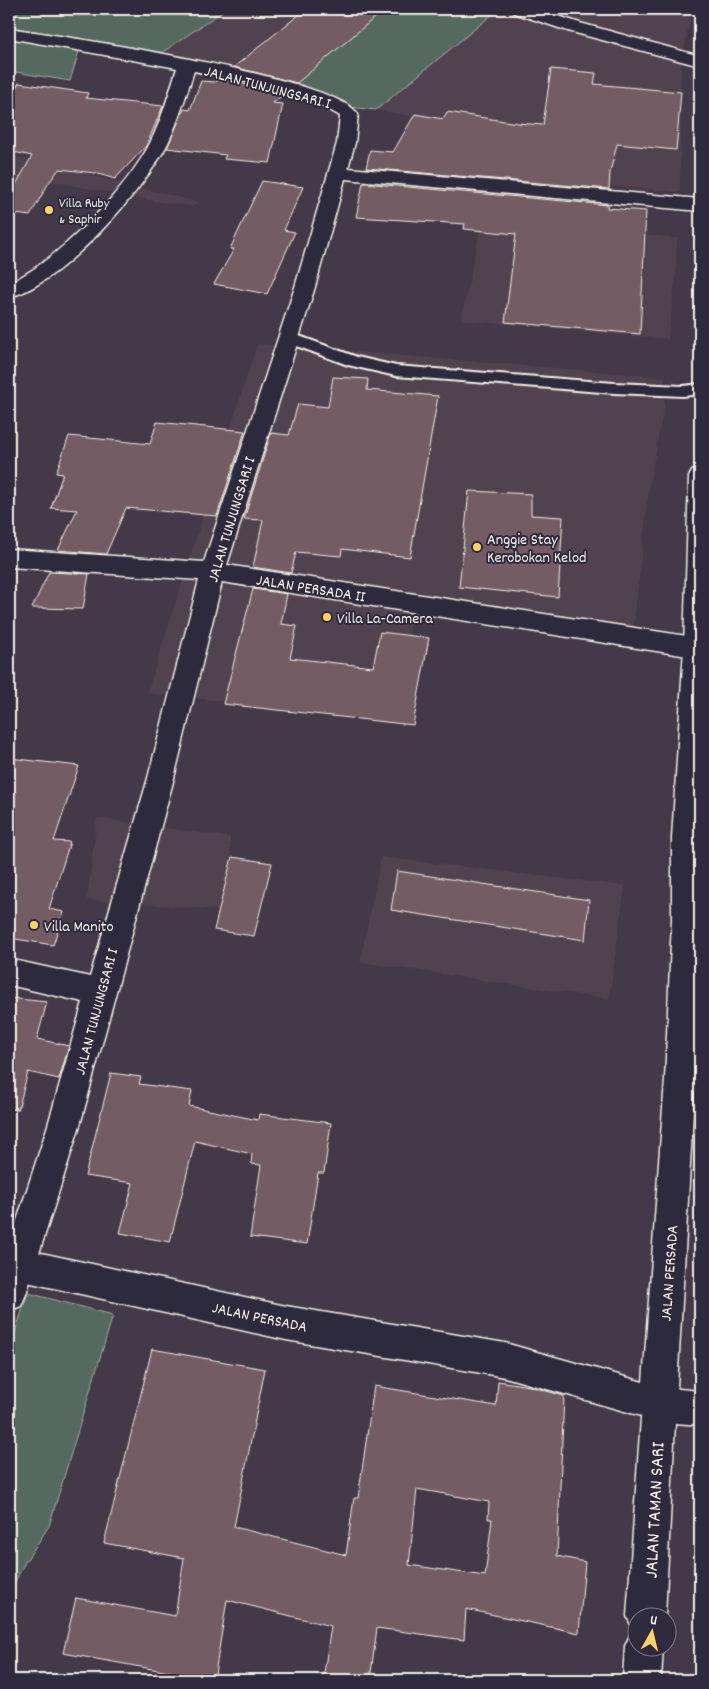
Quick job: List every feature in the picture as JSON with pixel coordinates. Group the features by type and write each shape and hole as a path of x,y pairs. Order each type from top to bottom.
{"street":[{"path":"520,9 584,30 700,61"},
{"name":"JALAN TUNJUNGSARI I","path":"9,33 246,77 305,93 344,108 349,114 349,128 337,173 288,337 213,572 161,778 64,1125 12,1274"},
{"path":"9,290 33,278 51,265 132,186 162,136 187,65"},
{"path":"337,173 700,205"},
{"name":"JALAN PERSADA","path":"12,1274 505,1360 659,1404 690,1081 686,838 699,648 700,477"},
{"name":"JALAN PERSADA II","path":"9,558 213,572 699,648"},
{"path":"9,972 56,984 100,992"},
{"path":"659,1404 700,1408"},
{"name":"JALAN TAMAN SARI","path":"647,1606 659,1404"},
{"path":"642,1680 643,1656"}],"lane":[{"path":"288,337 353,361 396,372 614,388 683,391 700,389"}],"shaded area":[{"path":"226,9 368,9 271,88 157,56"},
{"path":"497,9 692,9 681,65 680,192 395,168 416,117 376,110"},
{"path":"9,155 199,203 192,206 165,203 28,177 9,197"},
{"path":"482,220 677,238 676,273 668,339 461,320"},
{"path":"257,344 665,377 664,406 649,487 632,641 415,605 391,719 147,693"},
{"path":"97,818 230,837 231,911 87,900"},
{"path":"381,857 625,886 609,999 360,962"}],"green space":[{"path":"9,9 226,9 157,56 82,41 70,81 9,71"},
{"path":"368,9 499,9 376,110 331,105 271,88"},
{"path":"28,1293 113,1315 49,1526 24,1564 9,1594 9,1350"}],"building":[{"path":"306,9 385,9 297,83 234,67"},
{"path":"551,69 596,73 594,84 681,92 676,150 617,144 610,172 609,189 366,168 370,150 393,152 415,114 443,119 447,112 517,123 543,125"},
{"path":"219,78 284,94 273,103 283,104 270,163 224,159 226,155 167,148 184,109 190,110 201,81 215,82"},
{"path":"19,83 88,93 86,98 163,106 146,146 115,179 95,173 59,169 30,216 9,213 9,197 32,156 9,151 9,97"},
{"path":"262,181 303,187 284,230 295,232 267,294 214,284 234,249 230,249"},
{"path":"363,183 608,205 607,208 646,211 640,334 505,322 516,234 464,229 465,224 356,217"},
{"path":"333,377 368,379 367,390 438,396 410,557 342,549 341,556 296,552 291,573 253,567 263,520 244,519 271,433 289,435 298,404 328,407"},
{"path":"157,422 245,431 217,516 126,508 106,554 58,550 77,510 51,508 63,474 56,473 69,436 150,444"},
{"path":"469,491 531,494 531,515 563,517 558,597 459,587"},
{"path":"49,572 89,574 83,609 32,608"},
{"path":"253,589 287,594 281,624 297,626 290,658 373,667 380,632 429,638 413,725 223,704"},
{"path":"9,758 79,766 54,841 70,842 49,909 64,912 53,945 9,938"},
{"path":"232,857 272,863 254,936 214,930"},
{"path":"397,871 589,900 585,940 391,910"},
{"path":"9,998 47,1002 37,1039 69,1046 59,1079 28,1072 18,1110 9,1109"},
{"path":"111,1073 141,1077 139,1084 192,1091 189,1106 258,1120 259,1114 331,1123 324,1173 318,1173 307,1244 250,1237 261,1165 251,1164 252,1154 195,1141 170,1242 120,1233 133,1183 85,1176"},
{"path":"152,1349 265,1369 234,1527 346,1555 354,1498 358,1498 374,1386 496,1406 498,1381 529,1386 564,1396 557,1556 585,1562 579,1633 466,1609 464,1640 377,1628 370,1680 323,1680 331,1626 227,1600 214,1680 63,1653 76,1598 175,1616 184,1558 104,1543","holes":["417,1489 489,1502 488,1519 492,1519 485,1576 409,1565"]}],"place":[{"name":"Villa Ruby & Saphir","path":"49,210"},
{"name":"Anggie Stay Kerobokan Kelod","path":"477,547"},
{"name":"Villa La-Camera","path":"327,617"},
{"name":"Villa Manito","path":"34,925"}]}
